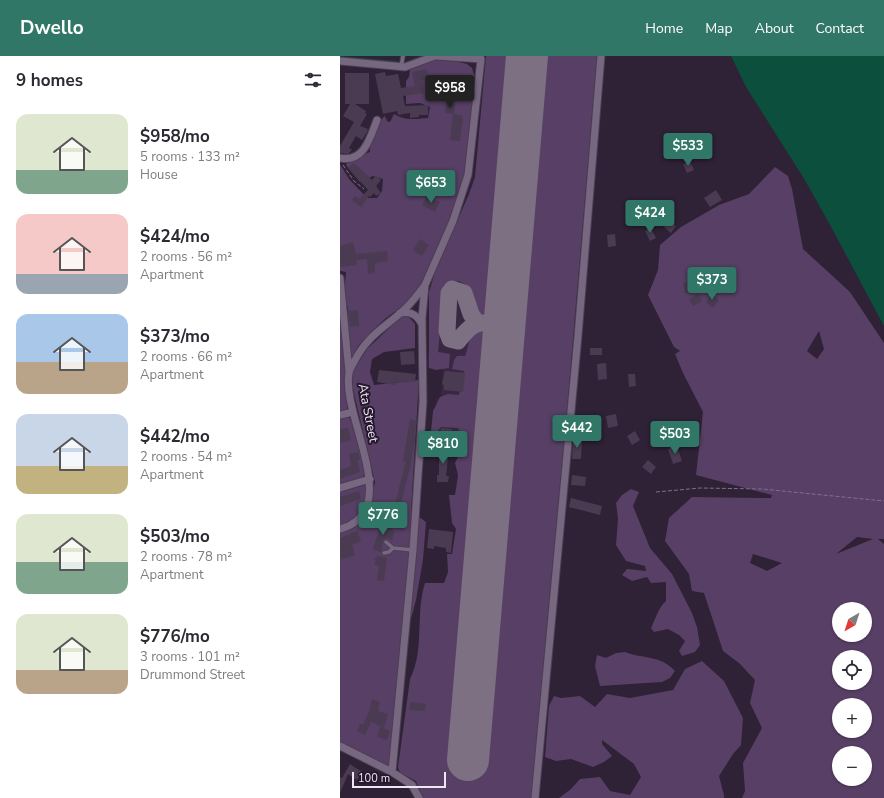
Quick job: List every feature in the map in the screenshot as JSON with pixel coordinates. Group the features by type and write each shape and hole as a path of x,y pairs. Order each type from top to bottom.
{"street":[{"path":"340,61 406,67 436,56 481,59 468,175 453,221 426,285 422,324 423,402 413,550 392,772"},
{"path":"535,798 578,336 601,56"},
{"path":"341,158 348,160 358,155 368,145 377,120"},
{"path":"340,278 349,373"},
{"name":"Ata Street","path":"340,529 350,526 358,521 363,514 370,494 370,479 353,412 349,387 349,373 357,355 368,340 416,298 426,285"},
{"path":"399,314 409,312 414,314 422,324"},
{"path":"340,415 353,412"},
{"path":"340,488 370,479"},
{"path":"340,746 392,772 412,784 420,798"}],"lane":[{"path":"401,67 403,56"},
{"path":"386,542 393,548 413,550"},
{"path":"384,553 389,552 393,548"}],"path":[{"path":"341,158 344,168 354,181 364,189"},
{"path":"656,492 700,488 762,489 884,501"}],"shaded area":[{"path":"486,56 520,56 510,205 500,300 493,313 477,313 470,291 466,285 459,281 447,282 442,288 443,302 438,352 450,354 449,368 436,370 429,368 429,292 435,272 475,177"},
{"path":"490,56 556,56 493,778 438,798 465,441 434,438 437,399 441,399 443,369 427,367 436,280 477,190"},
{"path":"536,56 597,56 568,398 531,798 423,798 416,781 400,773 398,767 410,679 415,668 419,644 422,595 425,583 444,583 448,572 447,554 452,554 456,529 452,523 449,495 455,495 458,475 455,463 459,455 461,441 458,428 441,427 436,433 431,432 433,411 440,397 448,394 459,395 464,371 452,369 454,360 457,356 465,356 470,337 475,330 485,327 494,333 497,340 464,710 462,722 455,736 453,763 482,766 485,736 479,723 481,687 517,257"},
{"path":"731,56 884,56 884,326 803,177 746,87"},
{"path":"438,59 451,60 467,64 472,68 474,75 475,93 467,171 449,221 418,290 408,302 386,318 370,333 358,346 351,361 347,325 348,308 344,296 346,272 340,271 340,164 349,179 367,198 377,198 382,191 383,179 373,176 360,182 346,165 348,161 370,152 370,142 373,132 381,119 385,116 387,121 390,122 394,114 406,119 428,118 430,107 420,103 406,104 406,81 409,77 410,69 428,61"},
{"path":"775,167 788,176 792,189 803,249 850,292 884,343 884,539 878,539 884,544 884,798 742,798 745,791 743,763 762,728 750,703 755,680 739,663 723,651 704,593 692,591 689,574 665,541 669,518 692,497 771,498 772,495 696,475 703,412 675,354 680,351 674,347 648,295 658,270 660,245 681,227 719,205 749,194","holes":["819,331 824,349 817,359 807,351","857,537 873,539 836,554","753,554 782,563 767,571 750,563"]},
{"path":"340,303 348,404 347,409 340,412"},
{"path":"408,316 415,324 415,348 384,352 372,359 370,372 374,385 419,380 411,511 426,522 423,560 416,600 400,661 389,766 387,768 340,742 340,532 354,528 369,513 375,482 353,389 352,373 367,349 401,317"},
{"path":"340,418 350,418 356,431 366,472 362,478 340,485"},
{"path":"365,485 367,488 366,496 360,512 357,516 340,526 340,492"},
{"path":"631,489 639,492 633,506 650,548 672,574 692,613 697,627 700,645 695,652 682,656 679,651 685,641 679,635 668,629 654,632 651,628 659,610 666,601 666,582 651,583 647,577 632,581 622,575 627,569 646,571 645,566 626,561 616,545 618,518 616,503 622,495"},
{"path":"625,652 664,662 675,671 670,678 662,682 600,686 595,666 597,655 606,658 616,653"},
{"path":"702,661 724,681 743,718 741,745 733,754 719,776 724,798 559,798 571,789 580,779 600,777 610,791 630,795 641,777 634,764 602,740 602,744 612,756 593,767 571,759 556,761 545,757 549,706 554,696 561,698 580,696 595,707 607,694 630,698 673,690 685,669"}],"building":[{"path":"427,69 428,78 422,80 424,93 403,96 405,106 428,105 428,115 419,115 419,117 410,118 410,113 398,115 397,111 383,114 375,74 385,72 386,76 398,74 401,88 415,86 412,72"},
{"path":"345,73 369,73 369,104 355,104 366,111 365,113 367,114 360,126 368,129 362,140 356,136 349,148 352,150 348,154 340,153 340,146 354,122 343,116 350,104 345,104"},
{"path":"436,88 446,90 445,93 456,94 455,100 434,96"},
{"path":"446,104 455,104 454,114 445,113"},
{"path":"453,114 462,115 461,118 463,118 460,141 450,140"},
{"path":"690,161 694,170 687,173 683,164"},
{"path":"354,163 372,180 376,175 381,180 376,186 381,193 376,196 374,193 370,197 369,196 361,207 352,200 355,196 359,199 368,190 348,168"},
{"path":"426,171 434,173 431,185 423,182"},
{"path":"716,190 722,200 710,207 704,198"},
{"path":"427,195 440,202 435,212 422,205"},
{"path":"669,221 676,226 671,233 664,227"},
{"path":"651,228 656,238 650,241 645,231"},
{"path":"615,234 616,246 608,247 607,235"},
{"path":"420,239 429,245 422,256 413,250"},
{"path":"353,242 356,254 387,251 388,261 375,263 375,273 368,274 367,259 356,260 357,265 340,267 340,246"},
{"path":"692,282 694,291 685,293 683,283"},
{"path":"698,294 702,301 693,306 689,300"},
{"path":"712,294 719,300 713,308 706,302"},
{"path":"358,310 359,326 350,327 348,311"},
{"path":"590,348 602,348 602,355 590,355"},
{"path":"414,351 415,364 401,365 400,352"},
{"path":"606,363 607,379 598,380 597,364"},
{"path":"379,370 416,374 415,382 395,382 394,385 377,382"},
{"path":"445,371 465,373 463,392 444,390 444,385 442,384"},
{"path":"628,374 635,374 636,386 629,387"},
{"path":"369,404 372,421 363,423 360,406"},
{"path":"616,414 618,426 608,428 606,416"},
{"path":"580,418 587,418 588,431 580,431"},
{"path":"410,419 417,421 415,437 410,468 397,518 392,516 406,461 403,461"},
{"path":"669,422 672,432 664,435 660,425"},
{"path":"348,428 351,440 340,443 340,429"},
{"path":"441,428 452,429 451,439 440,438"},
{"path":"635,431 640,440 632,445 627,436"},
{"path":"573,439 582,440 581,459 572,459"},
{"path":"677,446 682,461 673,464 668,449"},
{"path":"439,448 449,449 446,476 449,476 448,482 437,482 437,475 439,475"},
{"path":"358,452 360,460 357,460 360,472 340,479 340,470 351,466 349,454"},
{"path":"648,460 656,467 651,474 642,467"},
{"path":"572,475 586,477 585,486 571,485"},
{"path":"359,491 361,499 340,506 340,497"},
{"path":"571,498 602,506 600,515 569,507"},
{"path":"381,523 394,527 392,531 395,531 392,540 386,538 383,540 381,552 373,549"},
{"path":"429,529 453,532 451,553 446,552 446,548 434,546 434,549 427,548"},
{"path":"357,531 361,541 352,545 355,555 340,560 340,538"},
{"path":"378,556 387,558 384,581 377,580 379,566 374,564 376,561 374,559"},
{"path":"372,699 380,702 378,711 388,714 384,728 371,722 365,735 357,731 360,724 363,725 370,709"},
{"path":"410,702 426,704 425,711 409,710"},
{"path":"380,727 390,731 387,740 377,737"},
{"path":"350,764 362,772 357,780 348,774 340,793 340,777 342,778"}],"waterway":[{"path":"405,63 424,56"},
{"path":"340,57 397,62"}],"taxiway":[{"path":"477,323 471,314 464,293 452,289 449,293 447,331 450,339 458,341 469,329 478,324 488,322 504,322"}],"runway":[{"path":"468,760 527,56"}]}
